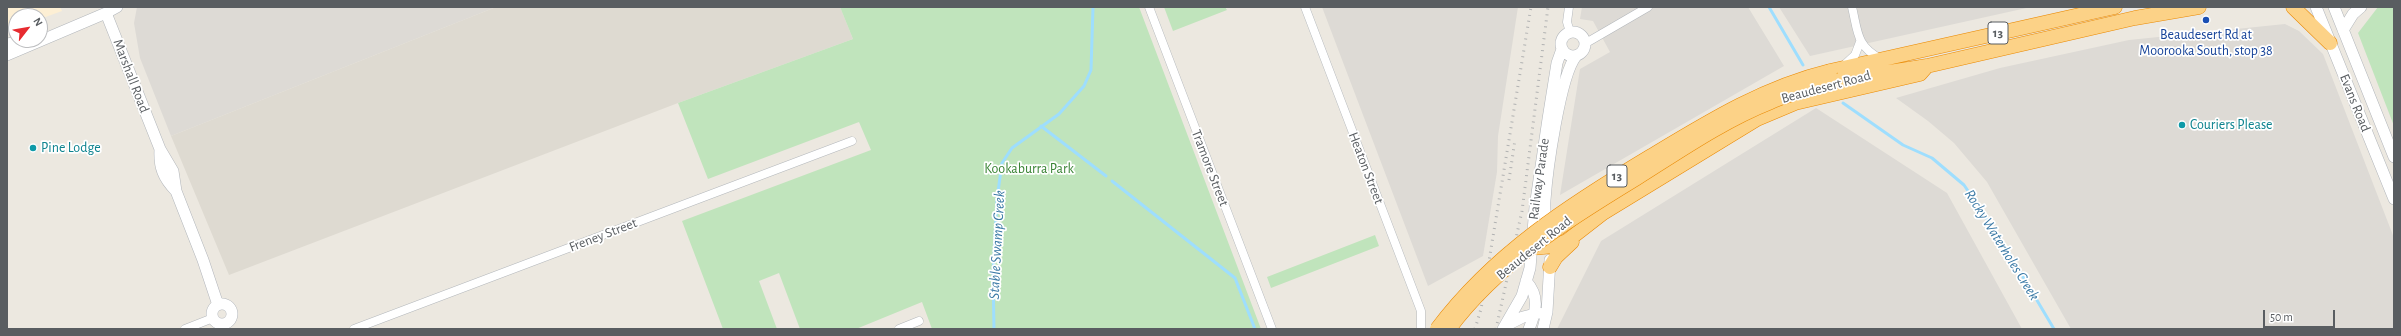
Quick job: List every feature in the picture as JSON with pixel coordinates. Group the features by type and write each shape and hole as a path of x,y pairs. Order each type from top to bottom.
{"highway":[{"name":"Beaudesert Road","path":"1449,329 1481,293 1516,259 1552,231 1726,123 1777,99 1837,74 1882,59 2115,7"},
{"name":"Beaudesert Road","path":"1437,329 1475,284 1509,252 1580,198 1735,106 1785,84 1837,74 1927,66 2135,18 2199,7"},
{"path":"2293,7 2330,43"},
{"path":"1550,267 1556,257 1576,235 1602,213 1757,119 1795,103 1920,74 1927,66"},
{"path":"1532,248 1548,242 1636,186 1645,188"},
{"path":"1548,242 1562,243 1576,235"}],"street":[{"path":"7,55 117,7"},
{"name":"Tramore Street","path":"1149,7 1272,329"},
{"name":"Heaton Street","path":"1305,7 1421,311 1421,329"},
{"path":"1568,7 1567,22 1570,32"},
{"path":"1586,43 1581,34 1570,32 1562,38 1562,49 1568,55 1576,56 1582,52 1586,43 1648,7"},
{"path":"1852,7 1860,42 1866,51 1882,59"},
{"name":"Evans Road","path":"2316,7 2394,199"},
{"name":"Evans Road","path":"2334,7 2394,157"},
{"path":"2343,30 2353,14 2361,7"},
{"name":"Marshall Road","path":"106,13 160,150 160,167 164,177 176,191 203,260 218,305"},
{"path":"48,36 54,35"},
{"path":"1837,74 1855,55 1860,42"},
{"name":"Railway Parade","path":"1505,327 1522,296 1530,268 1535,207 1558,58 1562,49"},
{"name":"Railway Parade","path":"1543,329 1547,312 1550,267 1545,202 1547,184 1568,69 1576,56"},
{"path":"2383,132 2394,138"},
{"name":"Freney Street","path":"354,329 852,141"},
{"path":"2380,164 2394,157"},
{"path":"1526,281 1536,295 1533,314 1528,329"},
{"path":"224,304 230,308 231,317 228,326 213,318 212,312 218,305 224,304"},
{"path":"1505,327 1533,314 1547,312"},
{"path":"185,329 213,318"},
{"path":"899,329 919,321"}],"shaded area":[{"path":"7,7 60,7 62,11 48,16 48,8 8,8 7,31"},
{"path":"137,7 496,7 171,136 140,58 134,23"},
{"path":"496,7 840,7 853,39 678,103 229,275 171,136"},
{"path":"1322,7 1518,7 1498,136 1497,172 1483,256 1428,286"},
{"path":"1582,7 1748,7 1784,66 1560,195 1580,69 1610,52 1593,21 1580,19"},
{"path":"1779,7 2031,7 1810,56"},
{"path":"2285,24 2299,31 2323,54 2394,238 2394,329 2071,329 1987,182 1954,143 1928,121 1896,98 2000,68 2129,40"},
{"path":"1816,108 1947,193 2022,329 1557,329 1601,241"}],"green space":[{"name":"Kookaburra Park","path":"840,7 1139,7 1261,329 932,329 922,302 856,329 800,329 779,273 759,281 777,329 723,329 682,221 871,150 859,122 708,179 678,103 853,39"},
{"path":"1164,7 1225,7 1227,10 1173,31"},
{"path":"2378,7 2394,7 2394,126 2358,33"},
{"path":"1375,235 1379,246 1271,288 1267,277"}],"waterway":[{"name":"Stable Swamp Creek","path":"994,329 993,273 997,199 1002,163 1012,148 1059,114 1084,86 1091,70 1093,7"},
{"path":"1769,7 1803,65"},
{"name":"Rocky Waterholes Creek","path":"1843,103 1903,145 1932,158 1964,185 2000,238 2054,329"},
{"path":"1041,126 1106,176"},
{"path":"1112,181 1235,278 1255,329"}],"railway":[{"path":"1475,329 1481,309 1531,7"},
{"path":"1496,329 1522,211 1548,7"},
{"path":"1509,180 1515,140"}],"place":[{"name":"Beaudesert Rd at Moorooka South, stop 38","path":"2206,20"},
{"name":"Couriers Please","path":"2182,125"},
{"name":"Pine Lodge","path":"33,148"}]}
